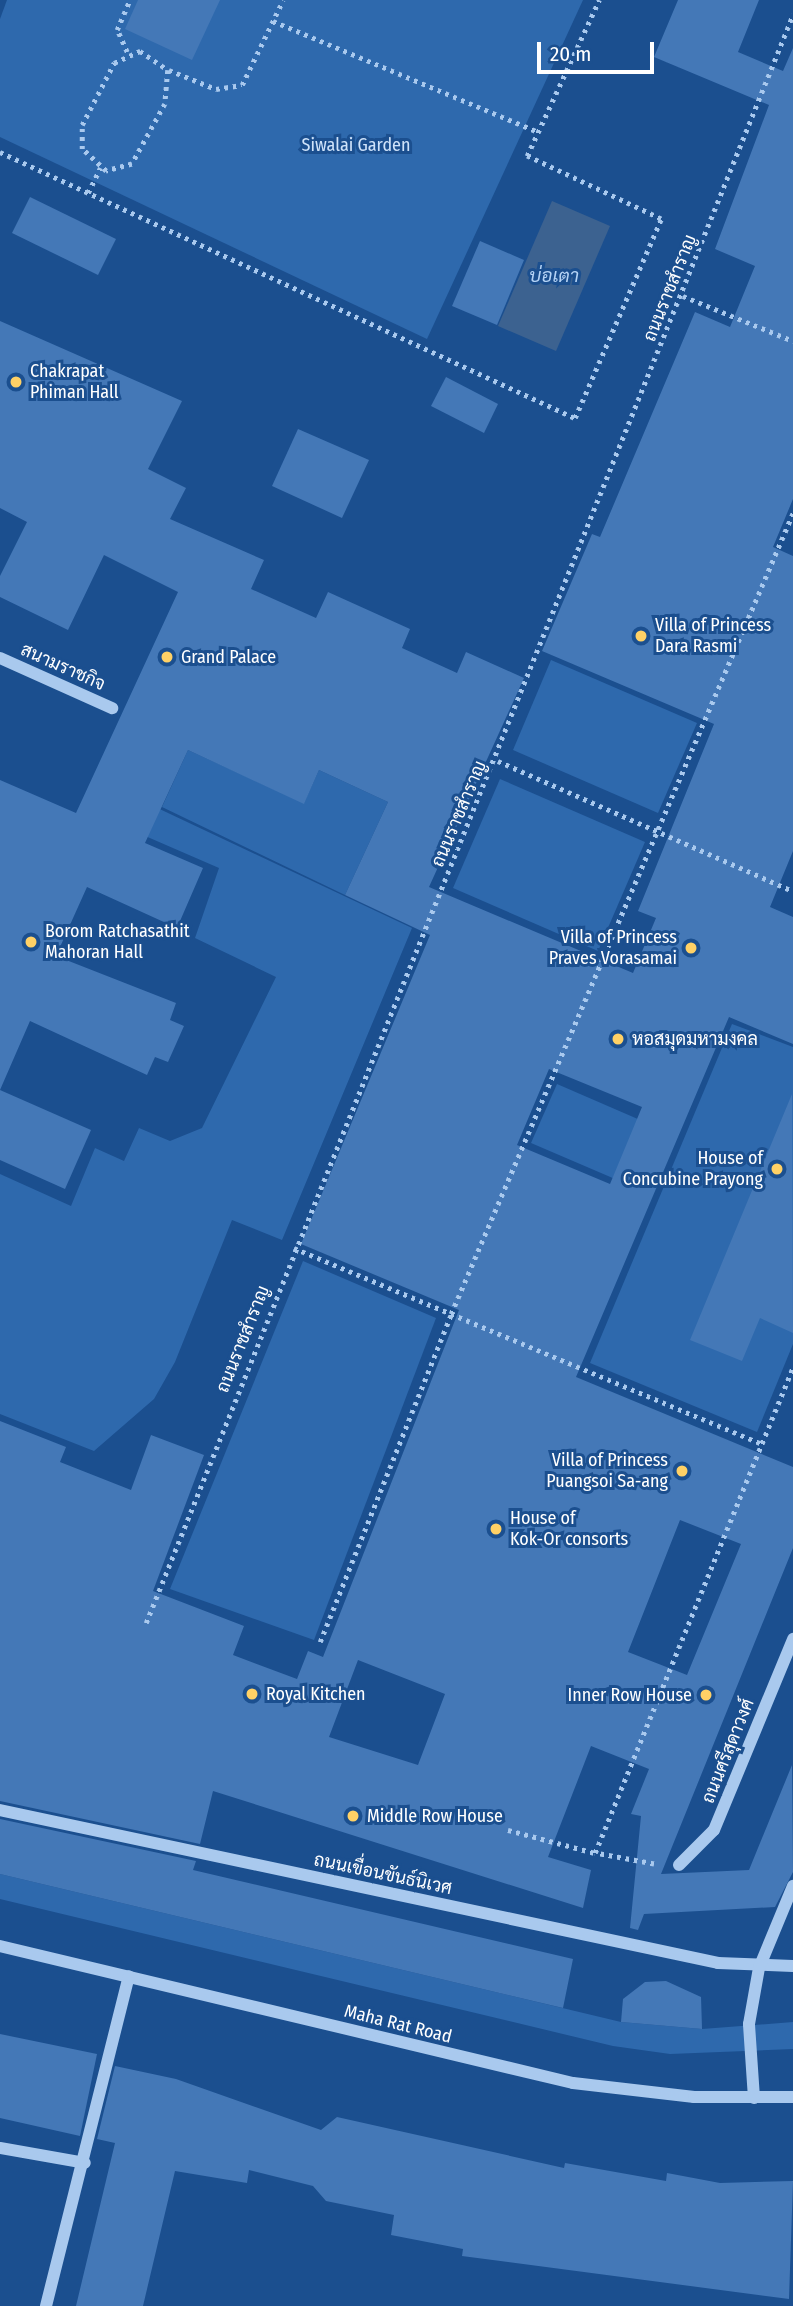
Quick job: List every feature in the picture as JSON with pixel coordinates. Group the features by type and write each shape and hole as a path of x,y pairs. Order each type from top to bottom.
{"street":[{"name":"สนามราชกิจ","path":"0,658 112,708"},
{"name":"ถนนศรีสุดาวงศ์","path":"679,1865 714,1830 793,1639"},
{"name":"ถนนเขื่อนขันธ์นิเวศ","path":"0,1810 759,1968 793,1966"},
{"path":"754,2098 749,2024 759,1968 793,1886"},
{"name":"Maha Rat Road","path":"0,1946 573,2083 754,2098 793,2097"},
{"path":"46,2306 85,2164 129,1976"},
{"path":"0,2148 85,2164"}],"path":[{"path":"127,52 117,30 130,0"},
{"path":"168,70 165,104 132,164 120,172 100,168 82,149 82,125 114,63 127,52 141,51 168,70 216,89 242,85 283,0"},
{"path":"0,152 575,418 661,219 527,156 599,0"},
{"name":"ถนนราชสำราญ","path":"146,1623 293,1248 498,761 793,14"},
{"path":"273,21 539,132"},
{"path":"88,193 100,168"},
{"path":"683,296 793,341"},
{"path":"320,1642 451,1314 793,513"},
{"path":"498,761 793,891"},
{"path":"293,1248 762,1444"},
{"path":"595,1853 793,1367"},
{"path":"508,1830 595,1853 679,1865"}],"green space":[{"name":"Siwalai Garden","path":"7,0 583,0 427,339 0,137 0,19"},
{"path":"551,660 697,723 658,813 513,750"},
{"path":"188,750 304,803 319,770 388,802 345,895 162,807"},
{"path":"96,779 412,928 282,1240 232,1220 175,1362 154,1399 94,1451 0,1414 0,1174 71,1206 95,1148 124,1161 139,1128 170,1141 202,1128 276,977 195,938 219,868 83,809"},
{"path":"500,779 645,842 598,951 453,888"},
{"path":"732,1024 793,1047 793,1344 757,1432 590,1363"},
{"path":"557,1084 647,1123 622,1182 531,1143"},
{"path":"303,1261 436,1318 314,1640 170,1589"},
{"path":"0,1874 621,2022 702,2029 793,2022 793,2049 670,2054 613,2046 0,1899"}],"water":[{"name":"บ่อเตา","path":"552,201 610,226 556,351 498,326"}],"building":[{"path":"138,0 220,0 192,60 125,29"},
{"path":"678,0 759,0 738,52 783,71 793,48 793,499 773,547 793,556 793,851 770,907 793,917 793,1044 729,1017 576,1377 793,1467 793,1548 661,1874 749,1870 792,1765 793,1872 775,1907 644,1914 638,1930 630,1928 641,1816 631,1814 649,1769 591,1746 548,1857 591,1870 583,1908 213,1791 200,1844 0,1801 0,1421 66,1447 60,1462 131,1490 151,1435 204,1455 153,1591 244,1626 233,1655 297,1679 308,1651 323,1657 459,1310 301,1244 430,935 345,895 388,802 319,770 304,804 188,750 145,843 203,868 177,928 87,887 56,956 176,1003 170,1020 184,1026 168,1062 155,1057 147,1075 30,1021 0,1090 0,780 76,813 178,592 104,555 68,630 0,597 0,576 27,522 0,508 0,321 182,401 148,469 186,488 170,519 264,560 251,589 316,618 328,592 410,629 402,648 457,673 466,652 524,678 429,887 633,973 656,918 638,911 714,724 542,651 592,534 600,537 695,312 730,327 755,266 715,249 769,105 654,57","holes":["549,1069 642,1107 610,1184 517,1145","680,1520 741,1544 687,1675 628,1652","358,1660 445,1694 418,1765 329,1737"]},
{"path":"30,197 116,239 98,275 12,233"},
{"path":"480,241 524,260 497,325 452,306"},
{"path":"446,377 498,404 484,433 431,406"},
{"path":"298,429 369,460 342,518 272,486"},
{"path":"0,1090 91,1130 65,1189 0,1160"},
{"name":"House of Concubine Prayong","path":"792,1094 793,1333 760,1318 742,1361 690,1340"},
{"path":"0,1819 196,1861 193,1870 573,1959 563,2008 0,1874"},
{"path":"666,1981 701,1997 702,2029 621,2022 623,1999 645,1982"},
{"path":"0,2034 97,2054 80,2136 0,2118"},
{"path":"115,2066 176,2079 321,2130 337,2117 564,2168 565,2163 666,2181 667,2173 720,2183 793,2181 789,2299 462,2256 463,2249 391,2235 394,2215 326,2201 313,2186 249,2170 247,2183 175,2171 143,2306 76,2306 115,2143 97,2139"}],"place":[{"name":"Chakrapat Phiman Hall","path":"16,382"},
{"name":"Villa of Princess Dara Rasmi","path":"641,636"},
{"name":"Grand Palace","path":"167,657"},
{"name":"Borom Ratchasathit Mahoran Hall","path":"31,942"},
{"name":"Villa of Princess Praves Vorasamai","path":"691,948"},
{"name":"หอสมุดมหามงคล","path":"618,1039"},
{"name":"House of Concubine Prayong","path":"777,1169"},
{"name":"Villa of Princess Puangsoi Sa-ang","path":"682,1471"},
{"name":"House of Kok-Or consorts","path":"496,1529"},
{"name":"Royal Kitchen","path":"252,1694"},
{"name":"Inner Row House","path":"706,1695"},
{"name":"Middle Row House","path":"353,1816"}]}
